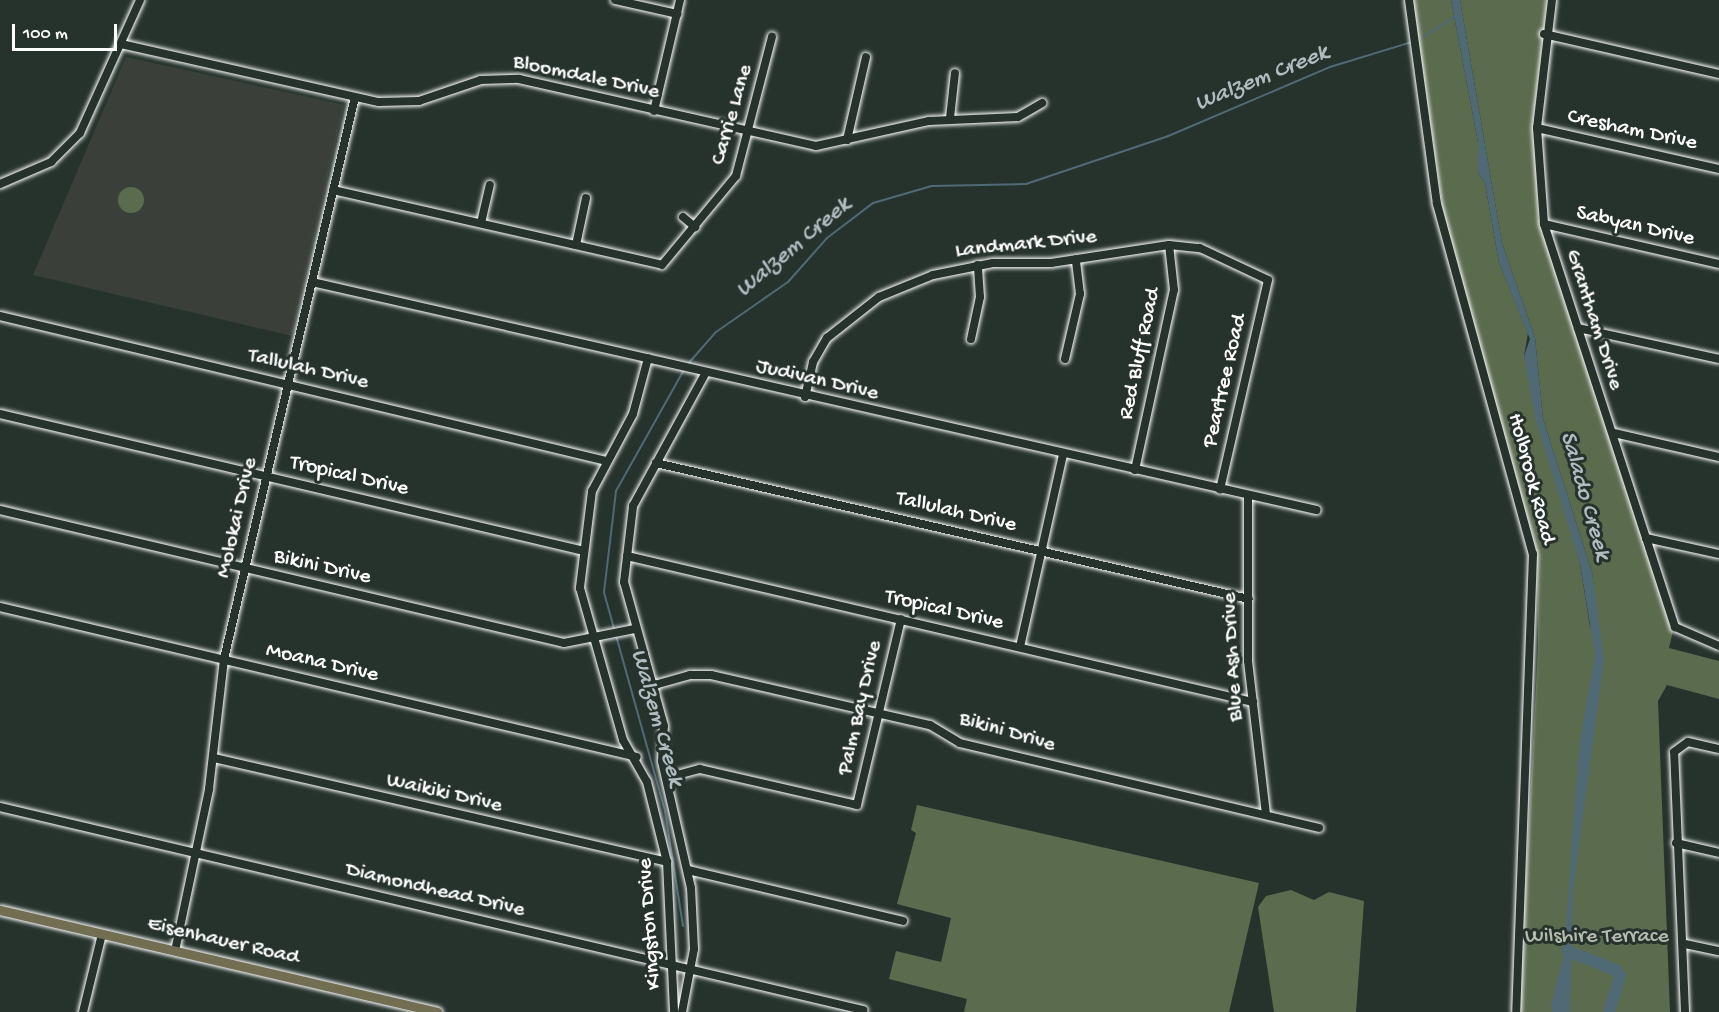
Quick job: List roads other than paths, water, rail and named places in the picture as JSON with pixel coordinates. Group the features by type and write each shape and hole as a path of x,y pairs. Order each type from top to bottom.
{"main road":[{"name":"Eisenhauer Road","path":"0,910 437,1012"}],"street":[{"path":"0,184 39,169 71,144 95,108 140,0"},
{"path":"615,0 677,14"},
{"path":"654,111 680,0"},
{"name":"Holbrook Road","path":"1409,0 1448,252 1534,564 1516,1012"},
{"name":"Grantham Drive","path":"1552,0 1544,34 1536,128 1544,224 1614,433 1675,627 1686,636 1719,646"},
{"path":"1544,34 1719,74"},
{"name":"Carrie Lane","path":"576,245 662,265 736,176 750,132 772,37"},
{"name":"Bloomdale Drive","path":"121,44 355,97 406,102 507,78 816,146 950,118 1018,117 1042,103"},
{"path":"847,140 866,57"},
{"path":"950,118 955,73"},
{"name":"Molokai Drive","path":"175,951 197,854 214,758 224,659 355,97"},
{"name":"Cresham Drive","path":"1536,128 1719,169"},
{"path":"481,223 490,185"},
{"path":"333,190 576,245 586,198"},
{"path":"683,217 695,226"},
{"name":"Sabyan Drive","path":"1544,224 1719,264"},
{"name":"Landmark Drive","path":"805,397 823,343 873,301 933,275 978,265 1076,259 1169,245 1208,250 1268,280"},
{"name":"Red Bluff Road","path":"1135,470 1174,290 1169,245"},
{"path":"1065,359 1080,294 1076,259"},
{"path":"971,339 980,297 978,265"},
{"name":"Peartree Road","path":"1220,490 1268,280"},
{"name":"Judivan Drive","path":"312,282 648,358 692,371 805,397 1316,510"},
{"name":"Tallulah Drive","path":"0,316 607,461"},
{"path":"1578,328 1719,359"},
{"name":"Kingston Drive","path":"648,358 637,405 590,497 580,588 593,642 623,740 637,757 667,862 675,966 674,1012"},
{"name":"Kingston Drive","path":"682,1012 692,970 688,870 666,778 664,726 635,629 624,582 633,506 705,374"},
{"name":"Tropical Drive","path":"0,414 584,551"},
{"path":"1614,433 1719,457"},
{"path":"1020,647 1063,455"},
{"name":"Tallulah Drive","path":"656,463 1249,599"},
{"name":"Blue Ash Drive","path":"1248,496 1253,702 1266,815"},
{"name":"Bikini Drive","path":"0,510 564,643 593,642 635,629"},
{"path":"1646,538 1719,555"},
{"name":"Tropical Drive","path":"627,556 1253,702"},
{"name":"Moana Drive","path":"0,607 637,757"},
{"name":"Palm Bay Drive","path":"666,778 700,769 857,805 901,619"},
{"name":"Bikini Drive","path":"651,686 701,673 930,725 960,743 1319,828"},
{"path":"1684,1012 1685,944 1676,843 1677,747 1688,742 1719,749"},
{"name":"Waikiki Drive","path":"214,758 667,862"},
{"name":"Diamondhead Drive","path":"0,807 863,1010"},
{"path":"1676,843 1719,852"},
{"path":"688,870 903,921"},
{"path":"83,1012 102,934"},
{"path":"1685,944 1719,951"}],"water":[{"path":"1451,0 1460,0 1502,243 1535,338 1543,419 1592,572 1604,660 1573,890 1570,1012 1552,1012 1551,1004 1564,955 1579,746 1595,655 1580,564 1535,417 1524,356 1530,339 1499,263 1485,183 1478,173 1478,142"}],"waterway":[{"name":"Walzem Creek","path":"1418,40 1456,16"},
{"name":"Walzem Creek","path":"687,365 716,332 788,282 827,238 873,203 932,186 1026,184 1166,137 1330,67 1412,42"},
{"name":"Walzem Creek","path":"683,926 665,811 604,592 616,491 684,370"},
{"path":"1567,951 1616,970 1620,976 1609,1012"}],"water label":[{"name":"Salado Creek","path":"1584,496"}],"park label":[{"name":"Wilshire Terrace","path":"1597,938"}]}
